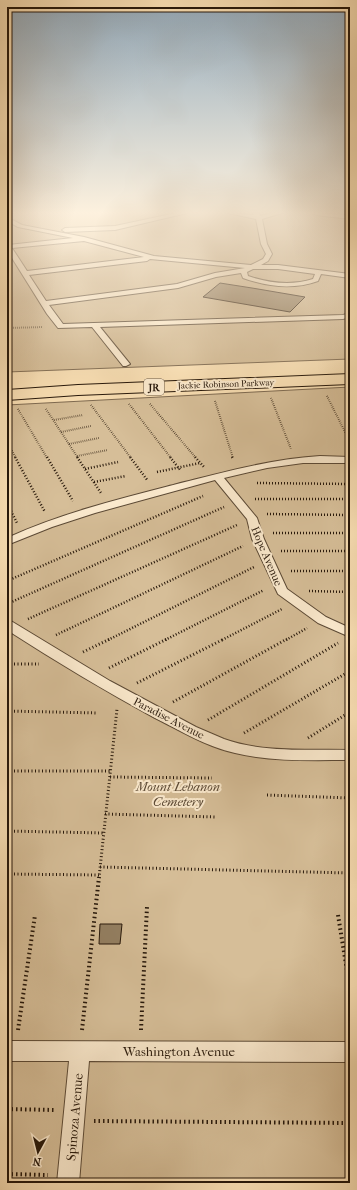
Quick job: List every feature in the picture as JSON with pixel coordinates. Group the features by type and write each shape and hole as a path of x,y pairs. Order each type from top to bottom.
{"highway":[{"name":"Jackie Robinson Parkway","path":"7,386 350,370"},
{"path":"25,379 113,380"},
{"name":"Jackie Robinson Parkway","path":"11,400 78,390 350,379"}],"lane":[{"path":"22,269 61,326 335,317 350,315"},
{"path":"25,273 63,269"},
{"path":"44,303 178,286 215,275 244,271 251,269"},
{"path":"291,269 350,276"},
{"path":"244,271 245,277 256,281 292,285 307,284 316,280 319,272"},
{"path":"94,325 126,364"},
{"path":"7,542 22,534 109,505 215,478 296,461 320,459 350,460"},
{"name":"Hope Avenue","path":"215,478 226,486 251,516 257,536 281,587 297,602 321,620 347,636"},
{"name":"Paradise Avenue","path":"9,626 118,692 191,730 234,748 282,754 350,755"},
{"name":"Washington Avenue","path":"11,1051 80,1050 350,1052"},
{"name":"Spinoza Avenue","path":"68,1179 80,1050"}],"path":[{"path":"7,328 61,326"},
{"path":"326,395 350,442"},
{"path":"270,396 296,461"},
{"path":"214,397 237,473"},
{"path":"11,400 80,514"},
{"path":"87,400 157,493"},
{"path":"126,401 191,484"},
{"path":"150,403 200,463 215,478"},
{"path":"44,406 109,505"},
{"path":"54,420 83,415"},
{"path":"61,432 91,426"},
{"path":"69,444 100,438"},
{"path":"7,442 51,524"},
{"path":"77,456 108,450"},
{"path":"85,469 118,462"},
{"path":"157,472 200,463"},
{"path":"94,482 126,476"},
{"path":"255,483 350,484"},
{"path":"7,581 226,486"},
{"path":"7,604 238,500 350,499"},
{"path":"7,503 22,534"},
{"path":"9,626 251,516 350,515"},
{"path":"37,644 257,536 350,533"},
{"path":"65,661 267,555 350,552"},
{"path":"274,571 350,572"},
{"path":"92,676 281,587 350,592"},
{"path":"80,1050 118,692 297,602"},
{"path":"156,711 321,620"},
{"path":"191,730 347,636"},
{"path":"225,744 350,671"},
{"path":"7,711 98,713"},
{"path":"282,754 350,712"},
{"path":"7,771 110,771"},
{"path":"110,777 212,778"},
{"path":"267,795 350,798"},
{"path":"105,814 216,817"},
{"path":"7,831 103,833"},
{"path":"100,867 350,873"},
{"path":"7,874 99,875"},
{"path":"140,1051 147,907"},
{"path":"11,1051 35,915"},
{"path":"338,915 350,989"},
{"path":"7,1110 74,1116 350,1123"},
{"path":"7,1174 68,1179"}],"green space":[{"path":"7,269 350,269 350,359 7,372"},
{"name":"Mount Lebanon Cemetery","path":"350,387 350,1183 7,1183 7,405"}],"building":[{"path":"220,283 305,297 290,312 203,297"},
{"path":"100,924 122,924 120,944 99,944"}]}
